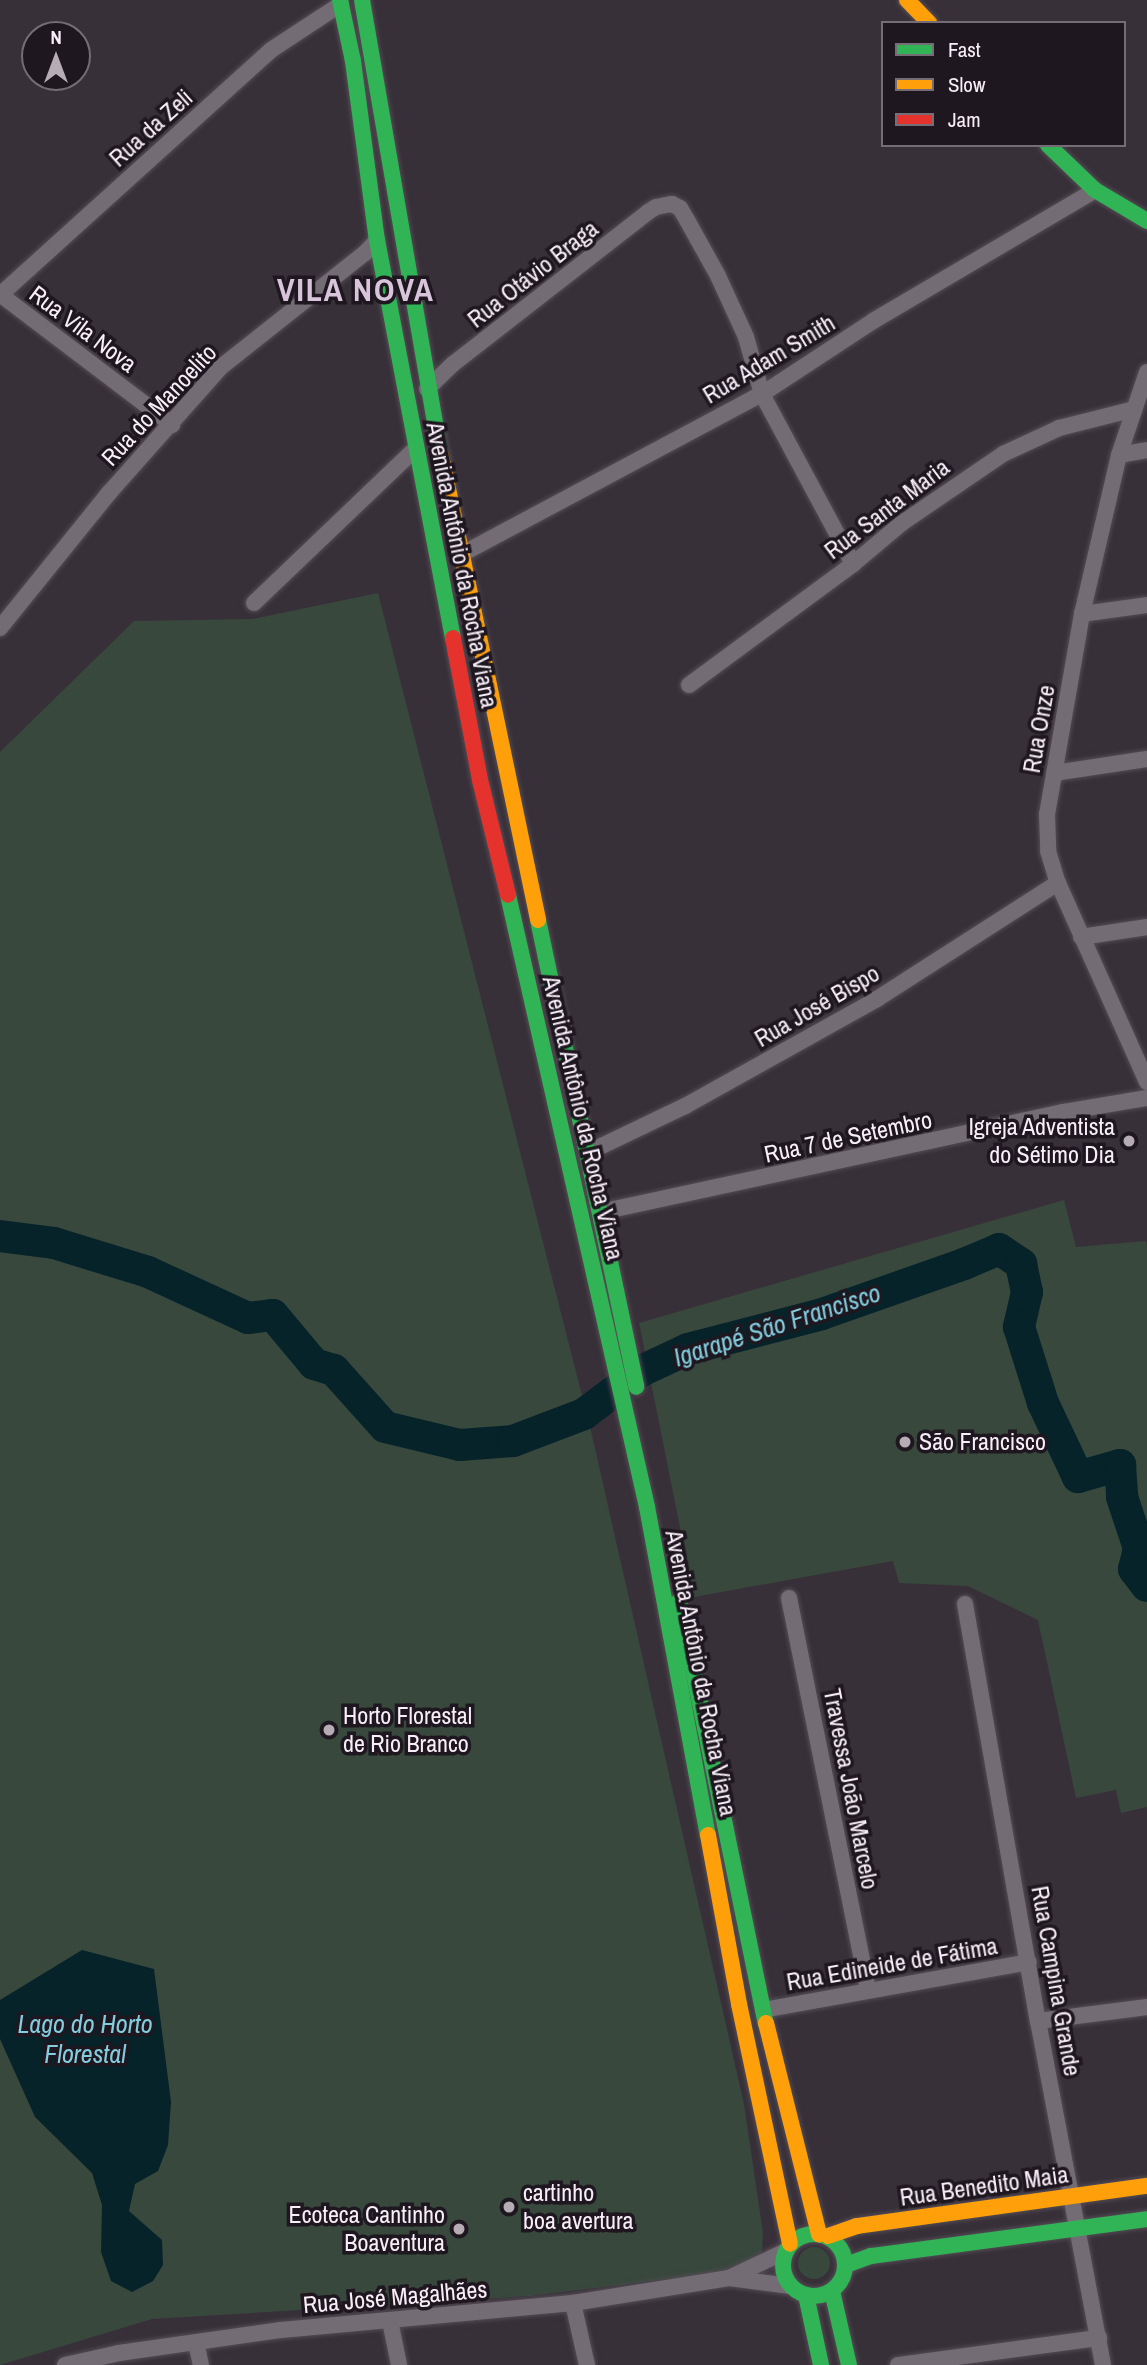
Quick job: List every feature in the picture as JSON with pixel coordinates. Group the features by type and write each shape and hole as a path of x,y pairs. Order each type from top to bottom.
{"main road":[{"name":"Avenida Antônio da Rocha Viana","path":"362,0 426,389 589,1152 601,1212 624,1365"},
{"path":"907,0 927,21"},
{"name":"Avenida Antônio da Rocha Viana","path":"341,2 353,61 377,240 480,780 624,1365 798,2164 823,2235"},
{"path":"1050,147 1095,190 1147,222"},
{"name":"Avenida Antônio da Rocha Viana","path":"654,1506 739,2004 788,2247"},
{"name":"Rua Benedito Maia","path":"823,2235 857,2226 1147,2186"},
{"path":"846,2265 871,2256 1147,2219"},
{"path":"823,2235 838,2242 846,2265 844,2275 832,2291 824,2295 806,2295 790,2286 783,2269 788,2247 799,2238 823,2235"},
{"path":"832,2291 849,2365"},
{"path":"806,2295 821,2365"}],"street":[{"name":"Rua da Zeli","path":"0,295 271,50 341,2"},
{"name":"Rua Adam Smith","path":"460,555 762,394 873,321 1095,190"},
{"name":"Rua Otávio Braga","path":"426,389 453,364 648,212 656,207 672,204 680,208 735,312 746,337 762,394"},
{"name":"Rua do Manoelito","path":"0,628 109,492 221,368 365,253 377,240"},
{"name":"Rua Vila Nova","path":"0,295 172,425"},
{"name":"Rua Onze","path":"1147,372 1119,454 1083,614 1048,827 1048,851 1058,883 1147,1082"},
{"path":"762,394 853,564"},
{"name":"Rua Santa Maria","path":"689,685 853,564 912,516 1003,454 1059,428 1133,409"},
{"path":"254,603 415,449"},
{"path":"1119,454 1147,450"},
{"path":"1083,614 1147,605"},
{"path":"1055,773 1147,759"},
{"name":"Rua José Bispo","path":"589,1152 685,1106 877,999 1058,883"},
{"path":"1081,937 1147,928"},
{"name":"Rua 7 de Setembro","path":"601,1212 1063,1112 1147,1098"},
{"name":"Travessa João Marcelo","path":"789,1598 868,1990"},
{"name":"Rua Campina Grande","path":"965,1604 1038,2021 1103,2365"},
{"name":"Rua Edineide de Fátima","path":"763,2010 1029,1962"},
{"path":"1038,2021 1147,2007"},
{"name":"Rua José Magalhães","path":"729,2278 788,2247"},
{"name":"Rua José Magalhães","path":"65,2365 119,2353 196,2342 573,2303 729,2278 790,2286"},
{"path":"573,2303 587,2365"},
{"path":"390,2321 399,2365"},
{"path":"898,2365 1099,2338"},
{"path":"196,2342 201,2365"}],"green space":[{"name":"Horto Florestal de Rio Branco","path":"378,593 591,1431 744,2104 763,2233 762,2251 751,2264 751,2269 529,2296 152,2319 0,2365 0,752 134,621 253,619"},
{"name":"São Francisco","path":"1064,1200 1076,1247 1146,1241 1147,1246 1147,1807 1121,1813 1116,1790 1076,1798 1038,1620 968,1586 899,1583 893,1561 694,1597 639,1323"},
{"path":"814,2247 825,2252 830,2263 825,2274 814,2279 803,2274 798,2263 803,2252"}],"water":[{"name":"Lago do Horto Florestal","path":"82,1950 154,1969 171,2102 168,2145 158,2171 135,2184 129,2211 162,2240 163,2265 153,2281 132,2292 111,2281 101,2252 102,2205 92,2173 35,2117 0,2039 0,2000"}],"waterway":[{"name":"Igarapé São Francisco","path":"0,1236 54,1243 148,1272 248,1318 273,1315 314,1364 334,1370 385,1427 460,1445 513,1441 584,1414 641,1371 688,1349 822,1314 999,1249 1021,1264 1027,1292 1019,1327 1043,1403 1078,1477 1120,1465 1122,1497 1139,1548 1134,1569 1147,1586"}],"traffic: fast":[{"path":"340,0 353,61 377,240 453,638"},
{"path":"362,0 441,455"},
{"path":"1050,147 1095,190 1147,221"},
{"path":"508,895 647,1507 708,1835"},
{"path":"538,920 636,1387"},
{"path":"679,1601 766,2023"},
{"path":"846,2265 871,2256 1147,2219"},
{"path":"808,2234 820,2234 836,2243 843,2253 845,2265 843,2277 836,2287 820,2296 808,2296 797,2291 788,2282 783,2271 783,2259 788,2248 797,2239 808,2234"},
{"path":"832,2291 849,2365"},
{"path":"806,2295 821,2365"}],"traffic: slow":[{"path":"907,0 927,21"},
{"path":"441,455 538,920"},
{"path":"708,1835 739,2004 790,2244"},
{"path":"766,2023 819,2234"},
{"path":"828,2236 857,2226 1147,2186"}],"traffic: jam":[{"path":"453,638 480,780 508,895"}],"place":[{"name":"Igreja Adventista do Sétimo Dia","path":"1129,1141"},
{"name":"São Francisco","path":"905,1442"},
{"name":"Horto Florestal de Rio Branco","path":"329,1730"},
{"name":"cartinho boa avertura","path":"509,2207"},
{"name":"Ecoteca Cantinho Boaventura","path":"459,2229"}],"district":[{"name":"VILA NOVA","path":"356,290"}]}
